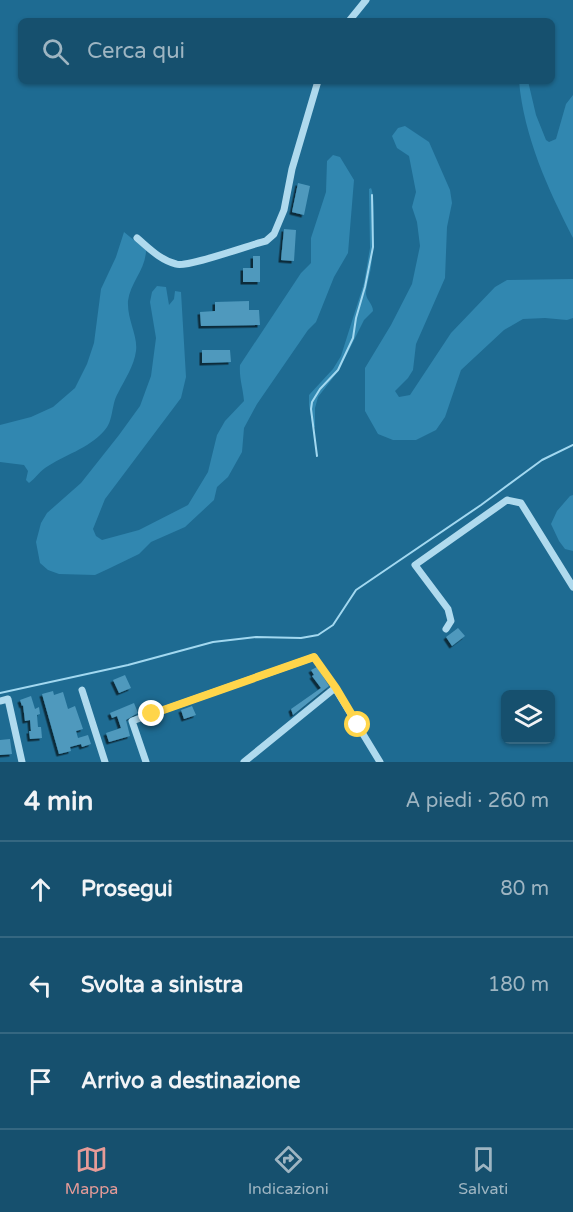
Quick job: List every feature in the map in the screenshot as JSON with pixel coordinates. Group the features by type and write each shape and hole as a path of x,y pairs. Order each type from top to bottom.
{"street":[{"path":"351,18 366,0"},
{"path":"137,238 164,260 179,266 266,241 274,234 284,210 292,169 317,84"},
{"path":"446,629 451,621 448,609 415,565 507,500 521,503 573,587"},
{"path":"146,762 132,722 314,657"},
{"path":"244,762 336,688 380,762"},
{"path":"82,690 105,762"},
{"path":"0,700 8,699 21,762"}],"path":[{"path":"314,657 336,688"}],"shaded area":[{"path":"519,84 529,84 536,115 546,140 549,142 556,139 566,104 573,95 573,238 538,162"},
{"path":"405,126 429,142 450,190 452,203 447,227 445,278 416,344 413,370 395,391 399,397 410,395 451,333 495,287 507,280 573,279 573,318 567,320 523,319 504,330 461,370 445,417 436,430 416,440 393,440 378,434 365,411 365,368 412,284 420,246 417,222 412,207 416,192 409,156 397,148 392,136 398,128"},
{"path":"333,155 340,157 354,180 348,253 334,277 316,322 308,330 257,404 244,428 242,452 228,477 217,487 214,500 185,527 151,542 139,554 95,575 59,574 48,570 40,563 36,542 41,523 47,513 81,483 140,406 151,376 156,338 150,302 152,292 157,286 166,287 169,305 174,299 175,291 181,292 186,377 181,398 105,499 93,529 96,536 102,540 139,530 188,505 208,472 217,435 225,421 244,401 240,365 301,273 311,263 311,238 326,192 327,161"},
{"path":"371,188 373,238 366,294 373,311 364,320 339,370 318,397 315,408 315,427 313,428 309,395 333,369 341,356 364,283 370,248 369,189"},
{"path":"124,232 146,250 128,301 136,345 133,362 116,397 104,431 83,447 52,463 29,483 26,480 28,471 24,465 0,462 0,425 31,417 53,407 75,388 94,343 101,289 116,257"},
{"path":"573,495 573,551 565,549 551,524 557,511"}],"building":[{"path":"298,183 310,186 304,215 292,212"},
{"path":"284,229 296,230 294,261 281,260"},
{"path":"253,256 260,256 260,282 243,282 243,268 253,268"},
{"path":"249,301 249,310 259,310 260,325 201,326 200,312 215,311 215,302"},
{"path":"202,350 230,350 231,362 202,363"},
{"path":"458,628 465,636 452,646 446,637"},
{"path":"317,667 329,686 293,715 291,709 321,688 312,676 314,675 311,670"},
{"path":"125,675 131,688 119,693 113,680"},
{"path":"53,691 54,695 63,692 68,709 75,706 83,729 76,731 78,738 88,735 91,744 70,747 71,751 59,754 42,694"},
{"path":"31,696 35,709 39,707 38,727 41,727 42,738 30,739 30,720 25,721 20,700"},
{"path":"134,703 138,713 126,720 130,736 109,742 106,733 121,728 117,716 112,718 110,713"},
{"path":"192,706 196,715 184,719 181,710"},
{"path":"10,739 12,754 0,755 0,740"}],"waterway":[{"path":"317,456 312,402 320,389 338,370 353,338 373,247 372,195"},
{"path":"0,693 128,665 213,642 256,637 301,638 318,635 333,625 356,590 481,505 542,460 573,445"}],"route":[{"path":"152,714 314,657 358,725"}]}
